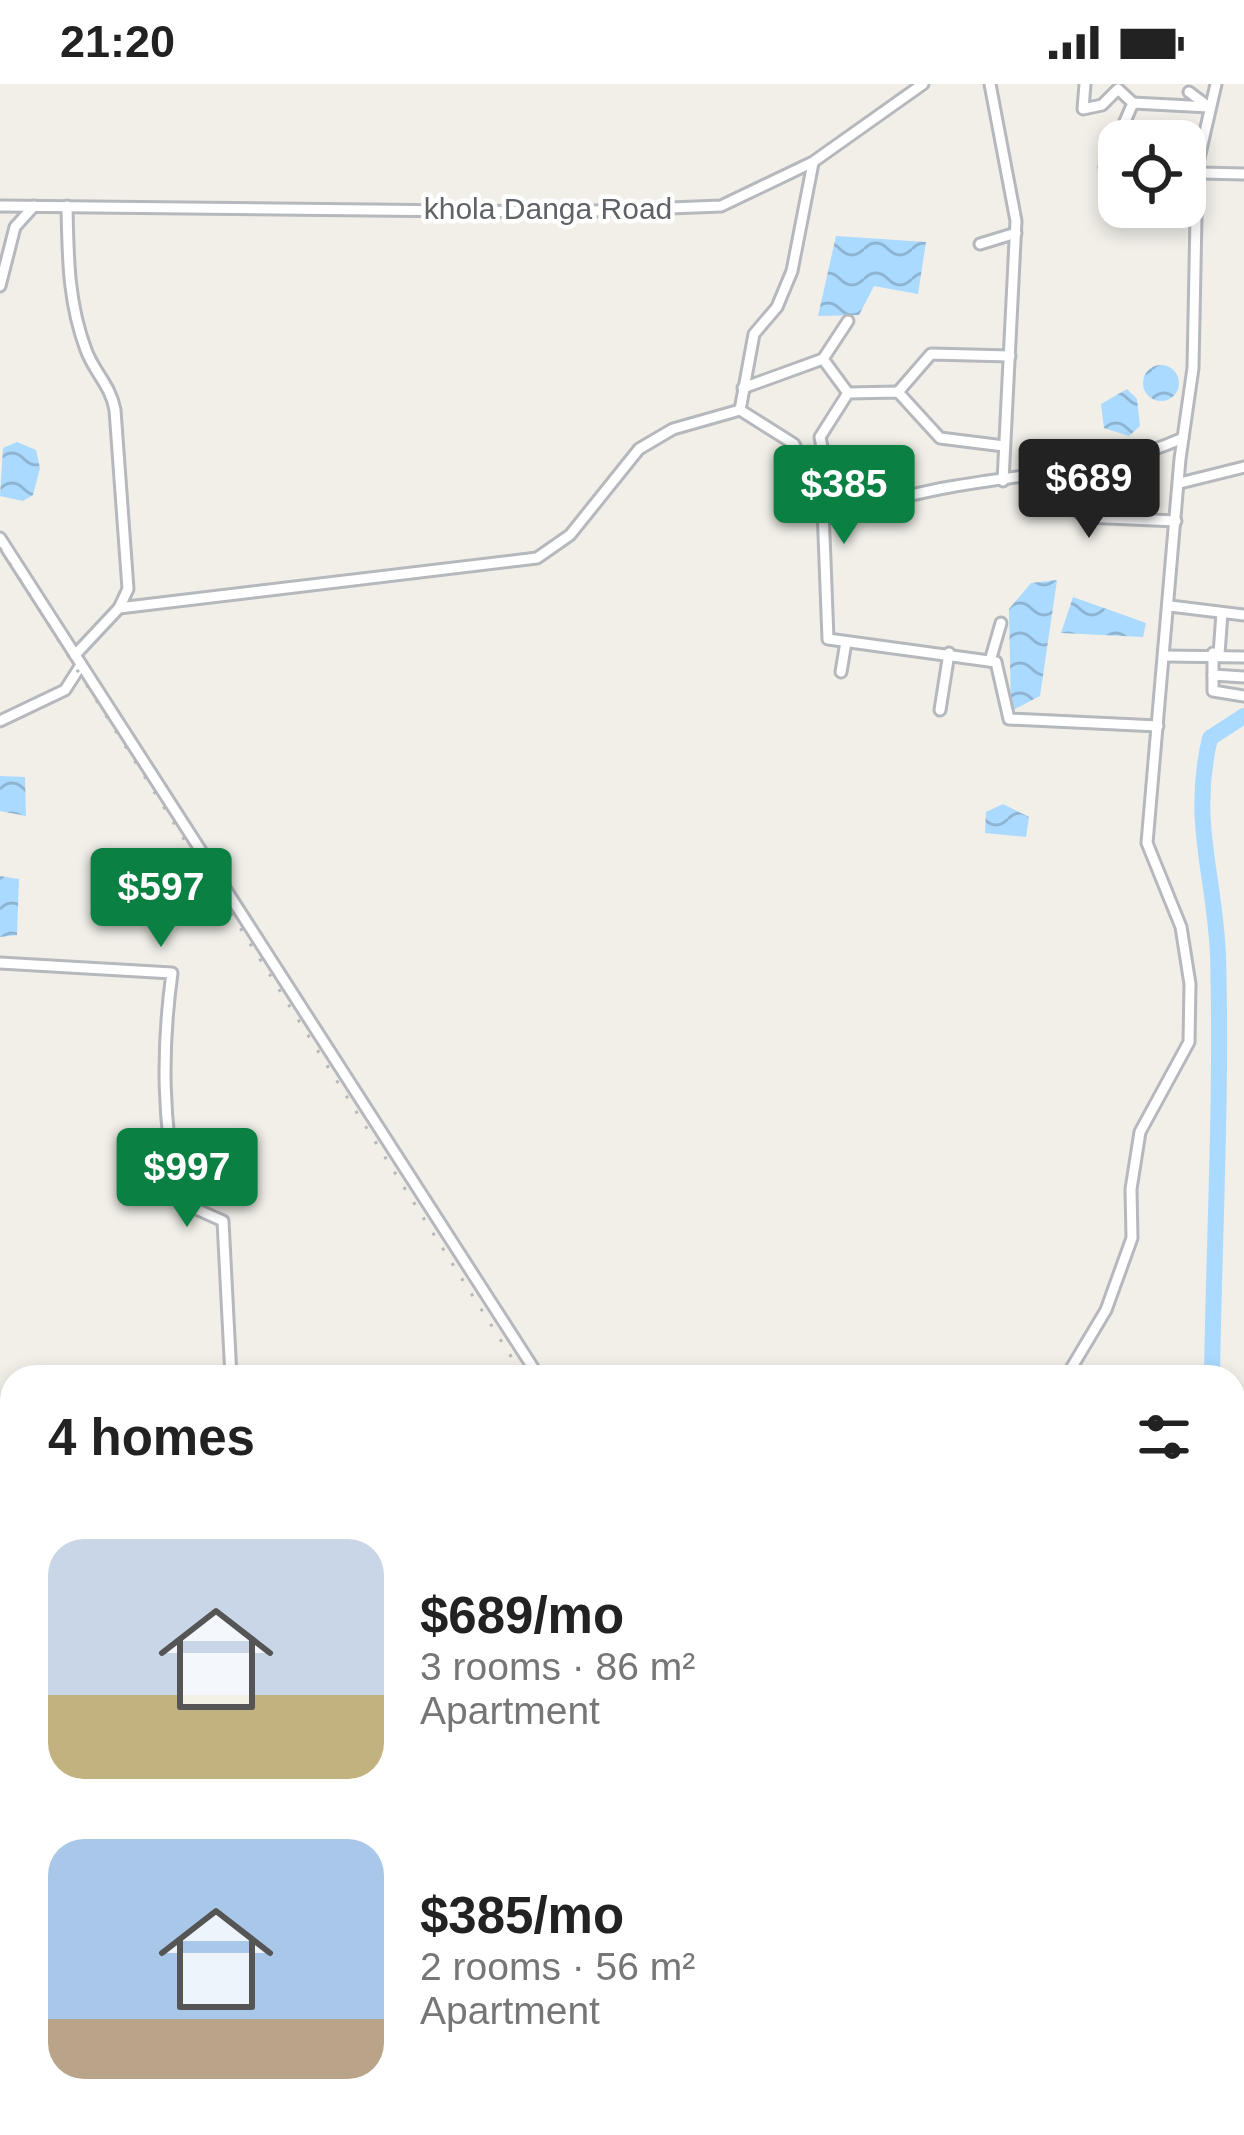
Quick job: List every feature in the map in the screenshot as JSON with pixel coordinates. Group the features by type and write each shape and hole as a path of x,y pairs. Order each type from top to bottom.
{"street":[{"name":"khola Danga Road","path":"0,206 668,210 721,206 813,162 923,84"},
{"path":"990,84 1016,233 1003,481"},
{"path":"1085,84 1083,109 1102,105 1118,89 1132,103 1209,107"},
{"path":"1207,84 1192,94 1209,107"},
{"path":"1073,1365 1106,1310 1132,1238 1131,1189 1140,1132 1190,1042 1190,985 1181,927 1148,843 1193,368 1197,167 1216,84"},
{"path":"1125,120 1132,103"},
{"path":"740,410 754,334 777,307 792,271 813,162"},
{"path":"1206,173 1244,174"},
{"path":"0,286 15,227 34,206"},
{"path":"0,721 65,691 78,660 128,589 115,410 112,393 88,356 69,299 67,206"},
{"path":"980,244 1016,233"},
{"path":"743,388 823,358 848,321"},
{"path":"848,393 898,392 931,355 1010,356"},
{"path":"823,358 848,393"},
{"path":"898,392 940,438 1004,446"},
{"path":"828,639 829,508 820,437 848,393"},
{"path":"119,608 537,558 570,535 639,449 673,429 740,410 794,444 829,508"},
{"path":"829,508 897,503 947,488 1133,460 1183,438"},
{"path":"1180,483 1244,467"},
{"path":"1031,475 1085,517 1176,521"},
{"path":"0,538 531,1365"},
{"path":"1170,606 1244,615"},
{"path":"1222,613 1213,691 1244,696"},
{"path":"990,661 1001,623"},
{"path":"811,645 828,639 996,662 1009,718 1158,726"},
{"path":"841,672 846,642"},
{"path":"940,710 949,653"},
{"path":"1164,656 1216,653 1244,657"},
{"path":"1213,675 1244,677"},
{"path":"0,963 172,973 161,1055 167,1143 178,1201 223,1221 230,1365"}],"water":[{"path":"836,236 926,242 918,294 874,286 859,315 818,316"},
{"path":"1161,365 1174,370 1179,383 1174,396 1161,401 1148,396 1143,383 1148,370"},
{"path":"1127,389 1137,399 1140,426 1129,436 1104,428 1101,404"},
{"path":"17,442 36,450 40,468 33,495 23,501 0,496 3,448"},
{"path":"1057,580 1040,696 1011,711 1009,609 1031,583"},
{"path":"1073,597 1146,623 1143,637 1061,633"},
{"path":"0,776 25,777 26,816 0,811"},
{"path":"1003,804 1029,817 1026,837 985,833 986,812"},
{"path":"0,876 19,879 17,935 0,937"}],"waterway":[{"path":"1212,1365 1219,1009 1202,797 1210,738 1244,716"}],"railway":[{"path":"0,548 516,1365"}]}
